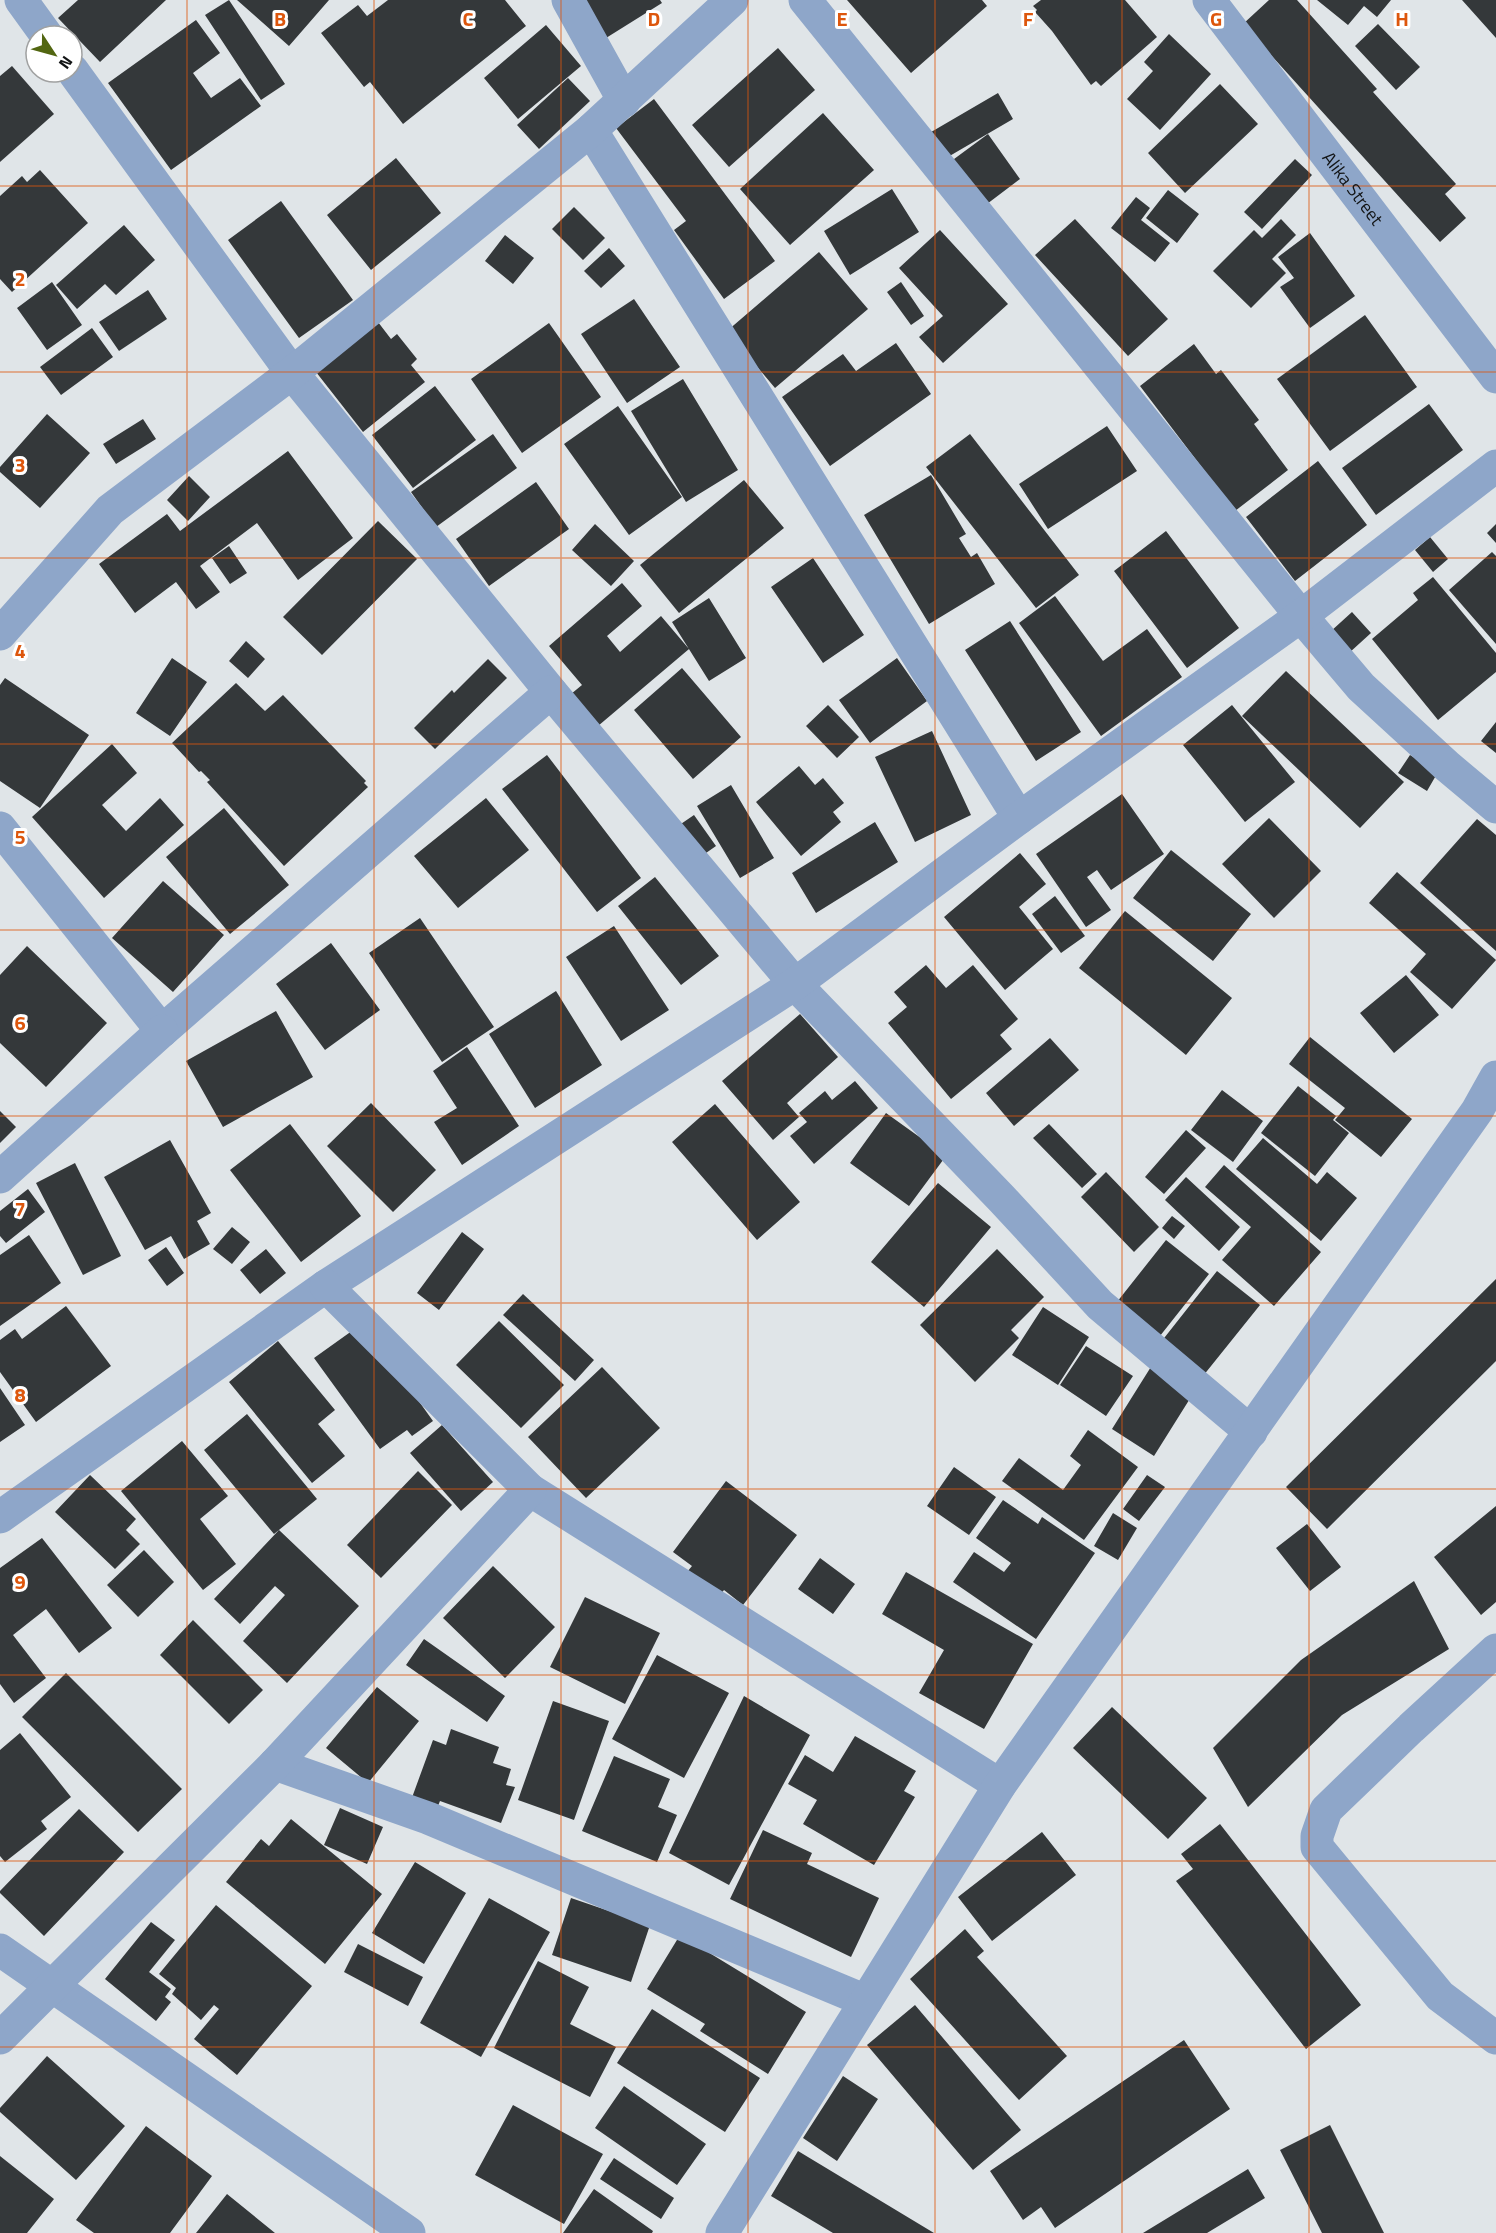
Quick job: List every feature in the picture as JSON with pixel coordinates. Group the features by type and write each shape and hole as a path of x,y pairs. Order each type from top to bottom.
{"street":[{"path":"21,0 38,24"},
{"path":"568,0 624,101"},
{"path":"0,634 110,510 292,373 591,130 732,0"},
{"path":"804,0 1301,616 1361,687 1447,766 1496,807"},
{"name":"Alika Street","path":"1217,3 1496,377"},
{"path":"82,84 292,373 551,692 795,984 1002,1199 1100,1305 1251,1432"},
{"path":"591,130 1019,818"},
{"path":"0,1517 326,1286 795,984 1019,818 1301,616 1496,466"},
{"path":"0,1177 162,1031 551,692"},
{"path":"0,828 162,1031"},
{"path":"722,2233 1000,1785 1477,1111 1496,1077"},
{"path":"326,1286 530,1490 1000,1785"},
{"path":"0,2038 275,1764 530,1490"},
{"path":"1496,1650 1326,1810 1317,1836 1317,1847 1440,1996 1496,2038"},
{"path":"275,1764 428,1818 866,2001"},
{"path":"0,1950 409,2233"}],"building":[{"path":"78,0 166,0 100,62 84,45 84,24 64,24 58,18"},
{"path":"229,0 285,84 261,100 205,15"},
{"path":"237,0 329,0 289,46"},
{"path":"388,0 505,0 526,26 403,124 370,82 364,87 321,33 358,5 367,16"},
{"path":"583,0 660,0 662,3 606,38"},
{"path":"847,0 982,0 987,6 911,73"},
{"path":"1041,0 1125,0 1157,37 1101,86 1096,81 1091,85 1052,31 1035,12 1037,10 1033,6"},
{"path":"1269,0 1297,0 1377,89 1373,92 1456,184 1445,194 1466,218 1440,242 1243,24"},
{"path":"1317,0 1391,0 1377,17 1364,6 1348,25"},
{"path":"1462,0 1496,0 1496,38"},
{"path":"196,20 220,53 193,73 211,98 240,78 261,106 171,170 108,83"},
{"path":"1378,24 1420,67 1396,90 1355,46"},
{"path":"546,25 581,66 518,119 484,78"},
{"path":"1169,34 1211,74 1160,130 1127,99 1153,71 1144,62"},
{"path":"778,48 815,90 729,167 692,125"},
{"path":"12,66 24,80 24,84 28,84 54,114 0,162 0,76"},
{"path":"568,78 590,101 539,149 517,125"},
{"path":"1220,84 1258,124 1185,193 1148,153"},
{"path":"998,93 1013,119 941,161 926,135"},
{"path":"654,99 775,261 724,299 674,230 686,221 616,128"},
{"path":"823,113 874,170 790,245 740,189"},
{"path":"988,134 1020,179 983,207 950,162"},
{"path":"396,158 441,213 371,270 327,215"},
{"path":"1295,159 1312,175 1262,229 1244,212"},
{"path":"40,170 88,223 12,292 0,279 0,196 22,176 27,182"},
{"path":"892,189 919,232 850,275 824,231"},
{"path":"1168,190 1199,214 1177,243 1146,218"},
{"path":"1136,197 1150,208 1141,220 1170,243 1155,262 1111,228"},
{"path":"281,201 353,300 299,338 228,240"},
{"path":"574,207 605,238 583,260 552,229"},
{"path":"1075,219 1168,319 1128,356 1035,255"},
{"path":"1281,219 1296,235 1272,259 1286,273 1251,308 1213,271 1254,230 1262,238"},
{"path":"124,225 155,260 116,295 105,284 77,309 56,285"},
{"path":"940,230 1008,304 943,363 919,337 943,316 899,268"},
{"path":"1310,233 1355,296 1310,328 1280,287 1294,278 1278,257"},
{"path":"505,235 534,258 513,284 485,261"},
{"path":"609,248 625,266 601,288 584,271"},
{"path":"819,252 868,309 775,388 727,331"},
{"path":"52,282 82,325 47,350 17,308"},
{"path":"901,282 924,316 911,325 887,292"},
{"path":"148,290 167,319 119,351 99,322"},
{"path":"634,299 680,367 627,403 581,334"},
{"path":"1365,315 1417,387 1330,451 1277,379"},
{"path":"378,322 391,339 397,334 417,359 411,365 425,382 363,432 316,372"},
{"path":"549,323 601,397 522,453 471,379"},
{"path":"92,328 113,357 61,395 40,367"},
{"path":"896,343 931,394 830,466 782,397 843,354 856,371"},
{"path":"1194,344 1216,374 1221,370 1259,420 1254,424 1288,470 1235,511 1140,386"},
{"path":"683,379 738,470 686,502 631,411"},
{"path":"435,386 476,440 413,488 372,435"},
{"path":"1429,404 1463,450 1376,515 1342,468"},
{"path":"618,406 682,497 629,535 564,444"},
{"path":"47,414 90,453 40,508 0,472 0,467"},
{"path":"143,419 156,439 116,464 103,444"},
{"path":"1107,426 1137,471 1048,529 1019,484"},
{"path":"493,434 517,468 436,527 411,492"},
{"path":"970,434 1079,575 1036,608 926,467"},
{"path":"288,451 353,538 298,580 257,523 200,566 220,592 196,609 176,582 135,613 99,564 167,514 180,531"},
{"path":"1318,461 1367,525 1295,581 1246,517"},
{"path":"931,475 966,534 959,538 971,557 977,553 995,584 929,624 864,515"},
{"path":"189,476 210,497 188,521 167,500"},
{"path":"744,480 784,528 679,613 640,565"},
{"path":"536,482 569,529 489,586 456,539"},
{"path":"378,521 417,559 322,655 283,617"},
{"path":"595,524 634,561 611,586 572,550"},
{"path":"1496,524 1496,543 1487,533"},
{"path":"1166,531 1239,628 1187,668 1114,571"},
{"path":"1430,537 1448,559 1433,572 1415,550"},
{"path":"229,546 247,573 230,584 212,558"},
{"path":"1492,552 1496,556 1496,644 1449,590"},
{"path":"813,558 864,635 823,663 771,587"},
{"path":"1433,577 1496,653 1496,672 1438,720 1372,639 1418,600 1413,593"},
{"path":"622,583 642,606 607,636 620,652 661,616 689,649 598,726 571,694 582,685 549,646"},
{"path":"1055,596 1103,661 1147,629 1182,677 1101,736 1019,623"},
{"path":"709,598 746,658 709,681 672,622"},
{"path":"1352,612 1371,633 1349,653 1330,632"},
{"path":"1010,621 1081,732 1036,761 965,650"},
{"path":"246,641 265,659 248,678 229,661"},
{"path":"172,658 207,682 170,736 136,713"},
{"path":"897,658 927,701 870,743 839,700"},
{"path":"488,659 507,678 435,749 414,728 452,690 454,693"},
{"path":"682,668 741,737 693,779 634,710"},
{"path":"1286,671 1404,782 1360,828 1242,716"},
{"path":"5,678 89,735 40,808 0,781 0,685"},
{"path":"236,683 265,711 283,695 366,781 364,783 368,787 284,866 207,782 210,780 201,771 199,772 172,743"},
{"path":"828,705 859,737 837,758 806,726"},
{"path":"1232,705 1295,782 1245,822 1183,745"},
{"path":"1496,722 1496,753 1481,741"},
{"path":"932,731 971,815 915,842 875,757"},
{"path":"112,744 137,773 102,805 126,831 160,798 184,825 104,898 32,817"},
{"path":"547,755 641,878 597,912 502,789"},
{"path":"1410,755 1438,772 1427,791 1398,773"},
{"path":"799,766 815,785 823,778 844,803 833,812 841,822 801,856 756,802"},
{"path":"731,785 774,858 740,878 697,806"},
{"path":"1122,794 1164,854 1111,890 1097,870 1087,877 1111,910 1086,927 1036,854"},
{"path":"486,798 529,850 458,908 414,856"},
{"path":"224,808 289,885 230,934 166,857"},
{"path":"694,815 716,846 696,860 675,828"},
{"path":"1269,818 1321,871 1274,918 1222,864"},
{"path":"1477,819 1496,835 1496,951 1420,883"},
{"path":"875,822 898,862 816,913 792,873"},
{"path":"1171,850 1251,914 1213,961 1133,898"},
{"path":"1020,853 1046,884 1019,907 1053,949 1005,990 944,917"},
{"path":"1397,872 1496,960 1452,1009 1410,972 1426,954 1369,903"},
{"path":"655,877 719,956 681,985 618,906"},
{"path":"163,881 224,935 173,992 112,938"},
{"path":"1055,896 1085,936 1061,953 1032,914"},
{"path":"1125,911 1232,998 1186,1055 1079,968"},
{"path":"420,918 494,1027 442,1062 369,953"},
{"path":"614,926 669,1010 621,1041 566,957"},
{"path":"331,943 380,1010 325,1050 276,984"},
{"path":"27,946 107,1023 46,1087 0,1043 0,975"},
{"path":"926,965 946,988 973,965 1018,1019 1000,1035 1012,1049 951,1099 888,1023 907,1007 894,992"},
{"path":"1406,975 1439,1015 1394,1053 1360,1013"},
{"path":"556,991 602,1065 535,1108 489,1034"},
{"path":"276,1011 313,1077 223,1127 186,1061"},
{"path":"800,1014 838,1057 787,1103 799,1117 773,1140 722,1081"},
{"path":"1310,1037 1412,1119 1381,1157 1335,1120 1345,1108 1289,1064"},
{"path":"1050,1038 1079,1070 1014,1126 986,1093"},
{"path":"467,1047 519,1126 462,1165 434,1122 457,1108 433,1071"},
{"path":"855,1081 878,1108 814,1164 790,1136 807,1122 799,1113 825,1091 832,1100"},
{"path":"1298,1086 1336,1116 1333,1120 1349,1133 1315,1176 1261,1133"},
{"path":"1222,1090 1263,1121 1233,1162 1191,1130"},
{"path":"371,1103 436,1170 393,1212 327,1146"},
{"path":"715,1104 800,1202 757,1240 672,1142"},
{"path":"0,1111 16,1127 0,1143"},
{"path":"886,1113 946,1156 909,1206 850,1163"},
{"path":"290,1124 361,1216 301,1262 230,1170"},
{"path":"1049,1124 1097,1174 1082,1188 1033,1138"},
{"path":"1186,1130 1206,1148 1164,1194 1145,1177"},
{"path":"1263,1138 1317,1184 1327,1172 1357,1198 1321,1241 1236,1169"},
{"path":"170,1140 211,1213 197,1221 210,1244 184,1259 171,1236 145,1250 104,1177"},
{"path":"75,1163 121,1256 83,1275 36,1183"},
{"path":"1224,1165 1321,1252 1274,1306 1222,1260 1251,1227 1205,1187"},
{"path":"1106,1172 1159,1227 1134,1252 1081,1197"},
{"path":"1186,1177 1240,1227 1219,1251 1165,1200"},
{"path":"938,1183 991,1227 924,1307 871,1262"},
{"path":"28,1189 45,1212 6,1243 0,1236 0,1211"},
{"path":"1172,1216 1185,1226 1174,1239 1162,1228"},
{"path":"232,1227 250,1242 232,1264 213,1249"},
{"path":"462,1232 484,1249 439,1310 417,1293"},
{"path":"29,1235 61,1283 0,1326 0,1255"},
{"path":"1166,1240 1209,1274 1156,1341 1113,1307"},
{"path":"166,1247 184,1273 167,1286 148,1260"},
{"path":"266,1249 286,1273 260,1294 240,1270"},
{"path":"997,1249 1044,1297 1011,1330 1019,1338 975,1382 920,1325"},
{"path":"1217,1271 1260,1305 1203,1376 1161,1342"},
{"path":"1496,1279 1496,1361 1327,1529 1286,1487"},
{"path":"523,1294 594,1360 575,1381 503,1315"},
{"path":"66,1306 111,1366 36,1422 0,1372 0,1340 15,1329 22,1339"},
{"path":"1043,1307 1089,1337 1058,1385 1012,1355"},
{"path":"499,1321 564,1385 521,1428 456,1365"},
{"path":"363,1323 433,1421 412,1436 407,1430 380,1449 314,1358"},
{"path":"278,1341 335,1410 318,1424 345,1456 312,1483 229,1382"},
{"path":"1086,1346 1133,1376 1106,1416 1060,1385"},
{"path":"1154,1362 1196,1389 1154,1456 1112,1429"},
{"path":"602,1367 660,1428 586,1498 528,1437"},
{"path":"0,1388 25,1425 0,1442"},
{"path":"247,1414 317,1499 274,1534 204,1450"},
{"path":"442,1425 493,1482 461,1511 410,1453"},
{"path":"1088,1430 1138,1467 1084,1540 1002,1481 1019,1458 1063,1490 1081,1465 1070,1456"},
{"path":"182,1441 228,1496 200,1519 236,1564 203,1590 121,1491"},
{"path":"954,1467 996,1497 969,1535 927,1506"},
{"path":"418,1471 452,1505 381,1578 347,1545"},
{"path":"90,1475 136,1519 126,1530 140,1544 115,1569 55,1512"},
{"path":"1147,1475 1165,1487 1139,1521 1123,1509"},
{"path":"726,1481 797,1535 743,1605 724,1590 714,1602 682,1578 692,1566 673,1552"},
{"path":"1003,1500 1038,1524 1042,1517 1095,1553 1036,1639 953,1582 974,1552 1004,1572 1011,1563 976,1538"},
{"path":"1496,1506 1496,1602 1481,1615 1434,1557"},
{"path":"1113,1513 1137,1528 1118,1560 1094,1546"},
{"path":"1307,1524 1341,1567 1310,1591 1276,1548"},
{"path":"279,1530 359,1606 287,1683 243,1641 285,1595 275,1586 240,1624 214,1599"},
{"path":"42,1538 112,1628 79,1653 46,1609 13,1635 46,1678 14,1703 0,1684 0,1568"},
{"path":"144,1550 174,1582 138,1617 107,1585"},
{"path":"820,1558 855,1584 833,1614 798,1589"},
{"path":"493,1566 555,1627 505,1678 443,1618"},
{"path":"906,1572 1033,1644 984,1729 919,1693 944,1650 882,1614"},
{"path":"1414,1581 1449,1649 1342,1715 1248,1807 1213,1748 1301,1660"},
{"path":"585,1597 660,1633 625,1704 550,1667"},
{"path":"193,1620 263,1690 229,1724 160,1655"},
{"path":"424,1639 505,1696 487,1722 406,1665"},
{"path":"657,1655 729,1693 684,1778 612,1739"},
{"path":"66,1673 182,1789 138,1832 22,1717"},
{"path":"377,1687 419,1721 368,1783 326,1748"},
{"path":"744,1696 810,1735 729,1885 669,1853"},
{"path":"553,1701 609,1721 574,1820 518,1800"},
{"path":"1112,1707 1207,1798 1168,1839 1073,1748"},
{"path":"451,1729 499,1747 493,1763 511,1769 506,1785 515,1787 501,1823 440,1801 435,1813 410,1803 433,1740 446,1745"},
{"path":"20,1733 71,1797 41,1821 47,1829 5,1862 0,1856 0,1750"},
{"path":"855,1736 916,1771 904,1791 915,1797 874,1865 803,1824 817,1800 788,1784 805,1755 833,1772"},
{"path":"614,1756 670,1779 658,1807 677,1815 657,1862 582,1831"},
{"path":"340,1808 383,1827 367,1864 324,1845"},
{"path":"79,1809 124,1852 44,1936 0,1891"},
{"path":"291,1819 382,1894 325,1964 226,1882 261,1839 269,1846"},
{"path":"1220,1824 1361,2005 1306,2049 1176,1881 1193,1869 1181,1854"},
{"path":"763,1830 812,1853 807,1864 879,1898 851,1957 730,1899"},
{"path":"1042,1832 1076,1875 992,1941 958,1897"},
{"path":"415,1862 466,1893 424,1964 372,1933"},
{"path":"489,1898 550,1932 481,2057 420,2023"},
{"path":"571,1898 650,1925 631,1982 552,1955"},
{"path":"216,1905 312,1986 237,2075 194,2039 219,2009 214,2005 201,2020 172,1994 176,1988 159,1974"},
{"path":"151,1922 175,1940 149,1972 171,1989 165,1997 171,2002 156,2021 105,1979"},
{"path":"965,1929 984,1951 977,1957 1067,2056 1019,2100 910,1979"},
{"path":"680,1935 806,2012 768,2074 700,2031 705,2024 647,1989"},
{"path":"358,1944 423,1977 408,2006 344,1972"},
{"path":"538,1961 589,1987 570,2024 616,2047 590,2097 494,2048"},
{"path":"915,2005 1021,2130 973,2170 867,2045"},
{"path":"652,2009 760,2078 725,2132 617,2063"},
{"path":"1184,2040 1230,2109 1055,2228 1041,2207 1023,2220 990,2171"},
{"path":"47,2056 125,2126 76,2180 0,2112 0,2108"},
{"path":"843,2076 878,2099 837,2161 803,2138"},
{"path":"624,2086 706,2144 677,2185 595,2128"},
{"path":"513,2105 603,2154 564,2224 475,2175"},
{"path":"1330,2125 1384,2233 1322,2233 1280,2150"},
{"path":"146,2126 212,2176 170,2233 94,2233 76,2220"},
{"path":"798,2151 934,2233 833,2233 771,2196"},
{"path":"0,2156 54,2199 27,2233 0,2233"},
{"path":"614,2158 674,2198 661,2219 600,2179"},
{"path":"1248,2169 1265,2198 1207,2233 1143,2233"},
{"path":"594,2189 653,2231 652,2233 563,2233"},
{"path":"227,2194 275,2233 196,2233"}]}
